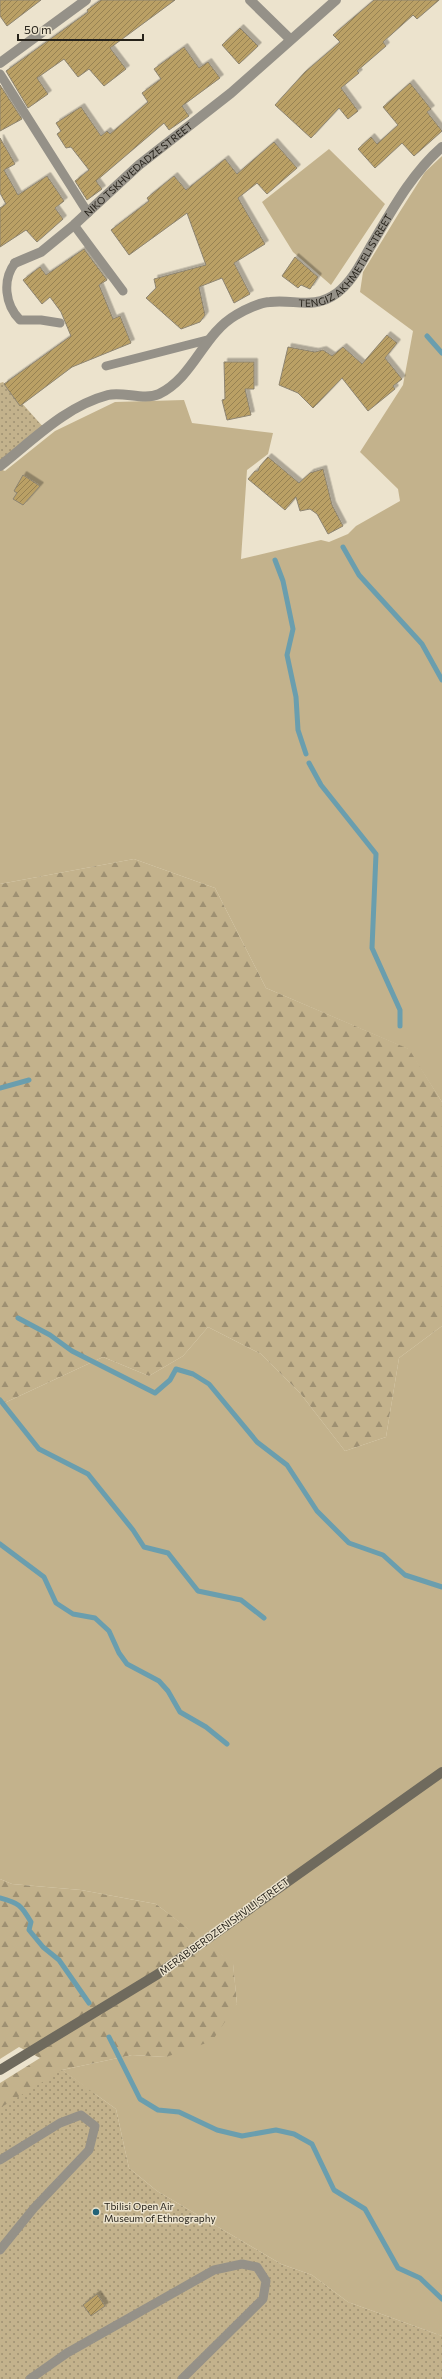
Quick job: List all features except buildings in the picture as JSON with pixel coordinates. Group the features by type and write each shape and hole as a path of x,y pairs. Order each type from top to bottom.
{"street":[{"path":"0,63 86,0"},
{"path":"250,0 290,39"},
{"name":"NIKO TSKHVEDADZE STREET","path":"15,263 41,252 74,225 140,165 232,93 290,39 336,0"},
{"name":"TENGIZ AKHMETELI STREET","path":"0,466 45,429 82,404 109,395 157,394 175,383 190,366 207,340 236,315 269,302 310,304 330,297 347,286 386,219 425,161 442,147"},
{"name":"MERAB BERDZENISHVILI STREET","path":"0,2070 158,1974 442,1772"}],"lane":[{"path":"0,74 88,213"},
{"path":"74,225 123,291"},
{"name":"NIKO TSKHVEDADZE STREET","path":"15,263 9,272 6,290 10,304 17,317 20,320 41,320 60,323"},
{"path":"106,366 207,340"},
{"path":"0,2160 67,2120 81,2115 95,2126 88,2150 34,2208 0,2250"},
{"path":"30,2379 67,2353 214,2270 242,2264 256,2267 266,2281 263,2299 182,2379"}],"green space":[{"path":"329,149 385,204 331,285 293,252 262,202"},
{"path":"442,156 442,1102 408,1049 266,988 215,888 134,859 0,884 0,469 5,471 55,431 115,402 184,400 192,423 273,433 268,454 247,470 241,559 321,540 329,542 348,534 356,526 400,501 398,489 360,452 403,385 413,331 360,292 363,272 425,172"},
{"path":"3,382 45,429 0,466 0,383"},
{"path":"134,859 215,888 266,988 409,1049 442,1102 442,1326 399,1358 386,1437 345,1451 300,1393 261,1354 208,1327 183,1356 149,1376 103,1357 0,1405 0,884"},
{"path":"442,1326 442,2336 348,2302 312,2275 281,2264 157,2191 129,2168 116,2109 62,2070 132,2055 166,2057 237,2004 233,1964 156,1904 81,1890 12,1884 0,1879 0,1405 103,1357 149,1376 183,1356 208,1327 261,1354 300,1393 345,1451 386,1437 399,1358"},
{"path":"0,1879 12,1884 81,1890 156,1904 233,1963 237,2004 212,2041 166,2057 132,2055 62,2070 95,2093 0,2155 0,2083 40,2058 19,2047 0,2059"},
{"name":"Tbilisi Open Air Museum of Ethnography","path":"62,2070 116,2109 129,2168 157,2191 281,2264 312,2275 348,2302 442,2336 442,2379 0,2379 0,2108"}],"waterway":[{"path":"427,336 442,353"},
{"path":"343,547 359,575 422,644 442,680"},
{"path":"275,560 283,581 293,629 287,655 296,697 298,730 306,754"},
{"path":"309,763 321,785 376,854 372,948 400,1010 400,1026"},
{"path":"0,1088 29,1080"},
{"path":"18,1318 50,1335 72,1351 155,1393 170,1380 176,1369 193,1374 209,1384 257,1442 287,1465 317,1511 349,1543 383,1555 405,1575 442,1587"},
{"path":"0,1400 39,1449 88,1474 133,1530 144,1547 168,1553 198,1591 241,1600 264,1618"},
{"path":"0,1544 44,1577 56,1603 73,1614 95,1618 109,1631 119,1653 127,1664 159,1681 168,1691 180,1712 206,1727 227,1744"},
{"path":"0,1898 16,1903 22,1908 31,1922 29,1930 43,1947 59,1960 89,2003"},
{"path":"109,2037 140,2099 158,2110 179,2112 217,2130 242,2136 276,2130 294,2134 312,2144 334,2190 365,2209 398,2268 420,2278 442,2299"}],"place":[{"name":"Tbilisi Open Air Museum of Ethnography","path":"96,2212"}]}
